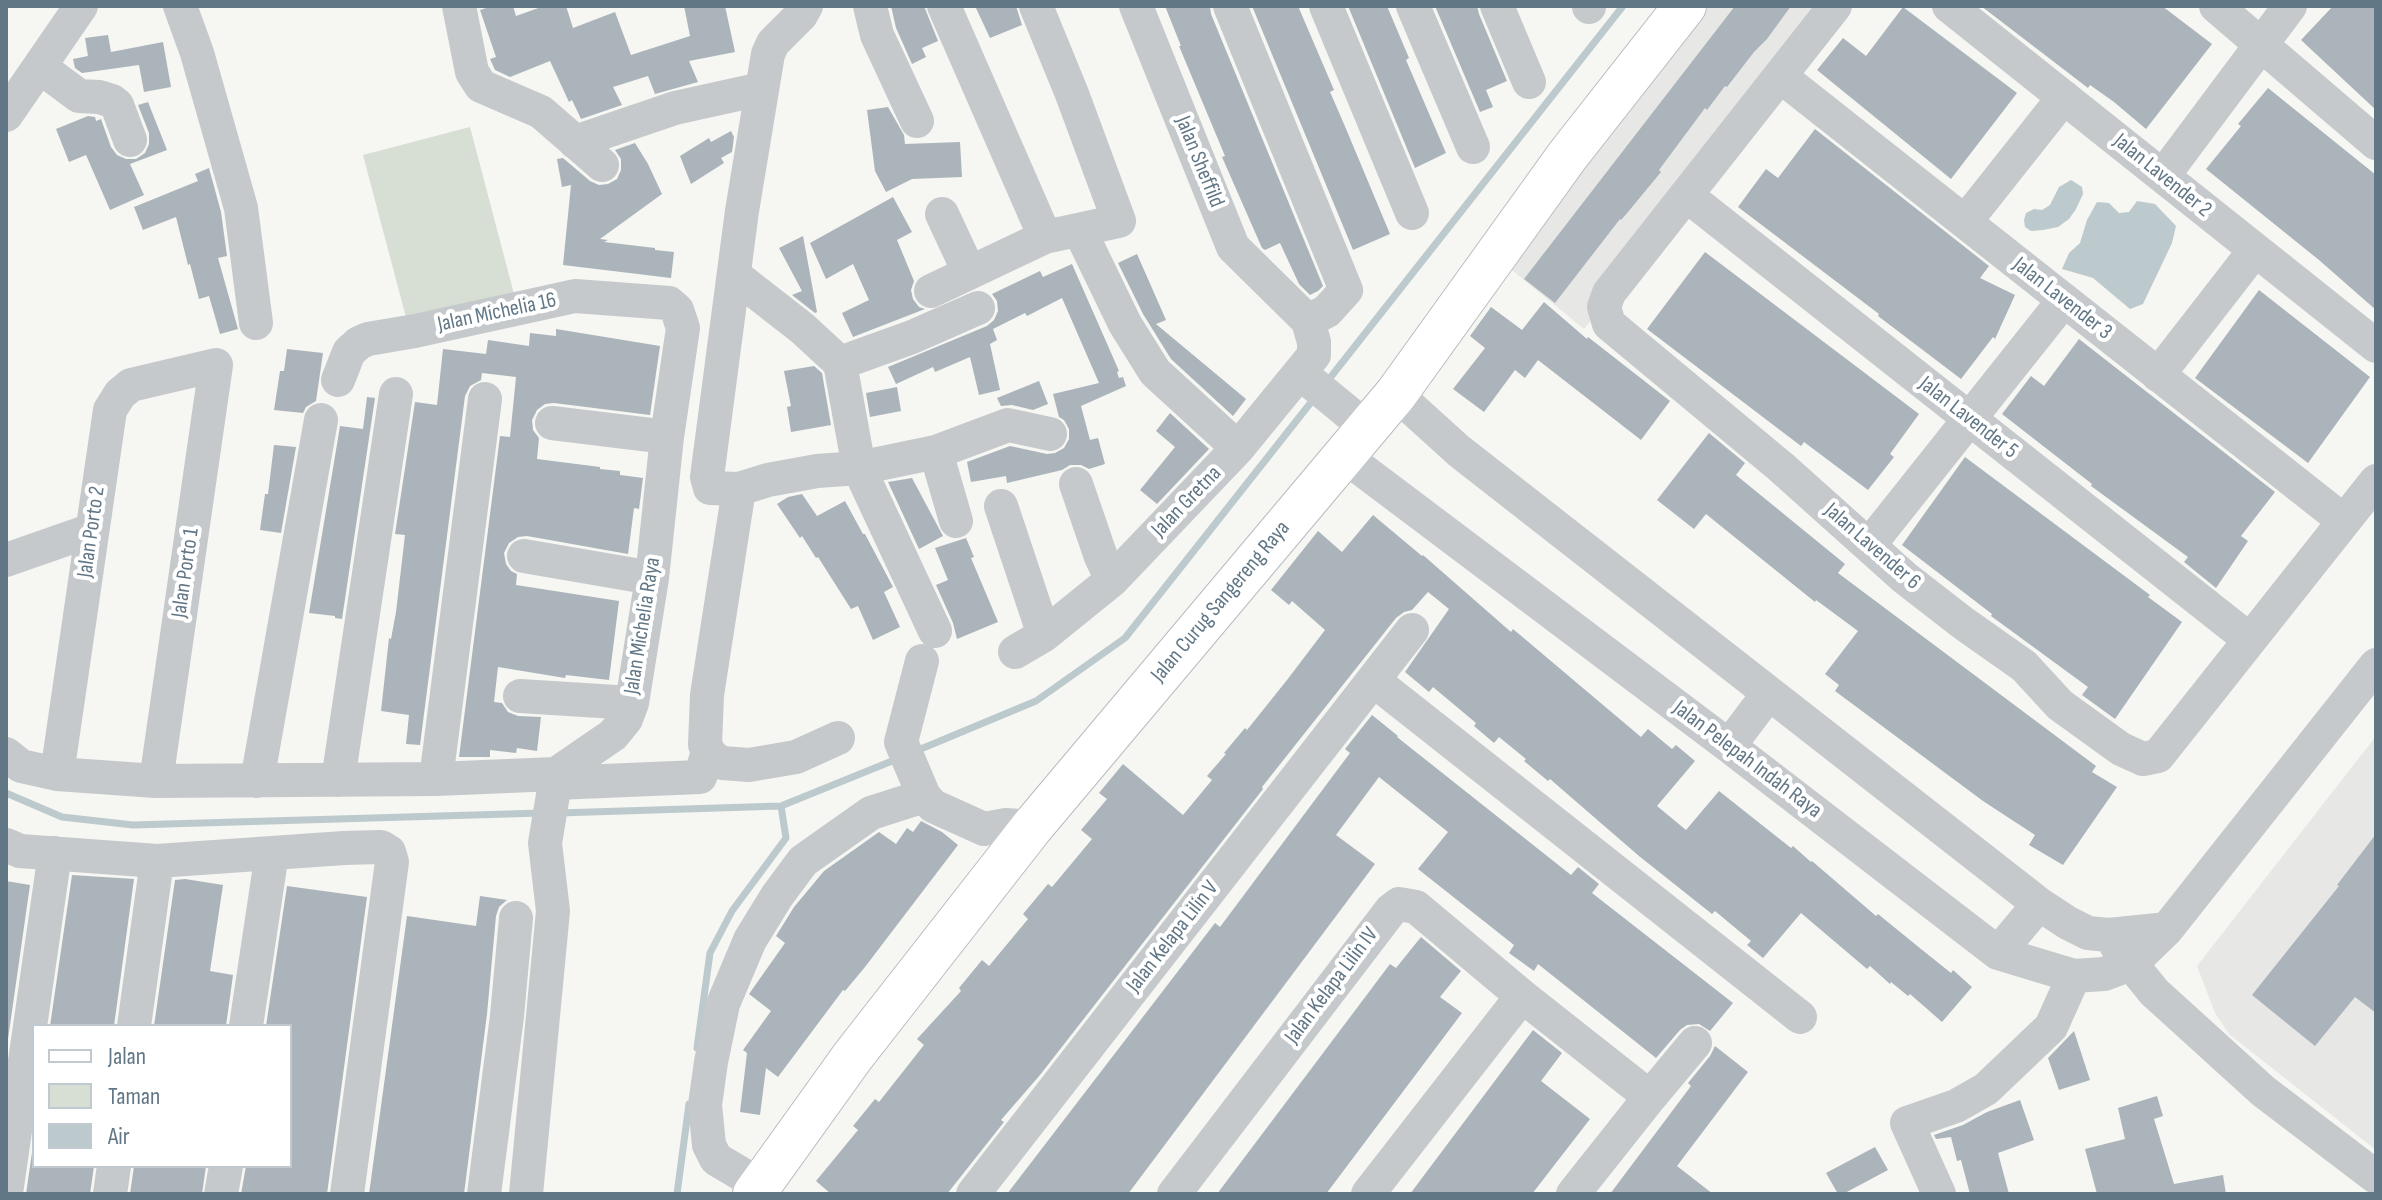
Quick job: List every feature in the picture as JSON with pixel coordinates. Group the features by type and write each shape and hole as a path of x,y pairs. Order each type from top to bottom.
{"main road":[{"name":"Jalan Curug Sangereng Raya","path":"757,1190 853,1056 1032,827 1356,434 1396,394 1568,155 1685,6"}],"street":[{"path":"6,115 81,6"},
{"path":"180,6 197,53 241,208 256,323"},
{"path":"459,6 472,72 481,86 541,112 602,165"},
{"path":"806,6 769,49 761,89 707,481 710,488 739,489 768,480 817,471 859,468 936,452 1008,425 1050,434"},
{"path":"870,6 877,35 917,121"},
{"path":"944,6 1045,237"},
{"path":"931,291 1045,237 1119,221 1036,6"},
{"name":"Jalan Sheffild","path":"1136,6 1233,247 1299,310"},
{"path":"1230,6 1346,290 1327,311 1299,310"},
{"path":"1326,6 1412,213"},
{"path":"1413,6 1473,147"},
{"path":"1497,6 1529,82"},
{"path":"1686,195 1835,6"},
{"name":"Jalan Lavender 2","path":"1949,6 2376,346"},
{"path":"2216,6 2376,143"},
{"path":"2163,176 2290,6"},
{"path":"40,67 79,96 99,97 117,105 130,140"},
{"name":"Jalan Lavender 3","path":"1780,76 2344,521"},
{"path":"575,142 675,108 761,89"},
{"path":"1965,222 2064,97"},
{"name":"Jalan Lavender 6","path":"1686,195 1609,293 1604,307 1609,324 1781,467 1917,587 2024,666 2060,705 2121,749 2143,759 2158,756 2250,640"},
{"name":"Jalan Lavender 5","path":"1686,195 2250,640"},
{"path":"942,214 969,272"},
{"path":"1080,231 1125,324 1155,372 1238,448"},
{"path":"2158,375 2255,250"},
{"path":"734,275 802,328 840,363 859,468 928,646 901,742 919,786 933,806 984,829 1006,825 1032,827"},
{"name":"Jalan Michelia 16","path":"338,380 349,352 368,339 575,296 669,303 677,310"},
{"path":"1870,544 2064,300"},
{"path":"840,363 912,337 978,308"},
{"name":"Jalan Michelia Raya","path":"555,782 613,735 626,719 632,703 652,578 667,437 683,328 677,310"},
{"name":"Jalan Gretna","path":"1015,652 1044,635 1112,580 1308,380 1314,342 1299,310"},
{"name":"Jalan Porto 2","path":"57,774 110,410 120,394 131,385 216,365"},
{"name":"Jalan Porto 1","path":"156,781 216,365"},
{"name":"Jalan Pelepah Indah Raya","path":"1308,380 1356,434 1729,746 1998,953 2074,976 2104,974 2131,964 2167,929 2376,665"},
{"path":"338,780 396,394"},
{"path":"1396,394 1459,451 2039,904 2088,933 2109,935 2167,929"},
{"path":"436,779 485,399"},
{"path":"257,781 321,420"},
{"path":"552,423 667,437"},
{"path":"936,452 956,521"},
{"path":"2250,640 2376,481"},
{"path":"1076,484 1112,580"},
{"path":"739,489 707,695 705,745 708,752 722,763 749,765 796,757 838,738"},
{"path":"1001,506 1044,635"},
{"path":"6,560 92,530"},
{"path":"524,556 652,578"},
{"name":"Jalan Kelapa Lilin V","path":"973,1194 1412,630"},
{"path":"1373,680 1800,1017"},
{"path":"1729,746 1769,693"},
{"path":"520,696 632,703"},
{"path":"6,754 21,766 57,774 156,781 436,779 555,782 700,777 708,752"},
{"path":"526,1194 553,911 545,843 555,782"},
{"path":"757,1190 716,1159 709,1145 705,1105 723,1004 750,940 803,861 871,813 919,786"},
{"path":"6,845 20,851 157,861 381,847 389,852 392,862 347,1194"},
{"path":"6,1193 55,853"},
{"path":"246,1024 272,853"},
{"path":"134,1024 157,861"},
{"name":"Jalan Kelapa Lilin IV","path":"1174,1194 1391,910 1399,904 1416,907 1522,996"},
{"path":"1998,953 2039,904"},
{"path":"484,1194 516,918"},
{"path":"2109,935 2154,992 2263,1091 2376,1180 2362,1194"},
{"path":"1939,1194 1907,1123 1956,1106 1986,1089 2051,1027 2074,976"},
{"path":"1368,1194 1522,996 1650,1097"},
{"path":"1573,1194 1695,1043"},
{"path":"110,1194 114,1168"},
{"path":"221,1194 226,1168"}],"shaded area":[{"path":"1680,6 1834,6 1584,329 1485,248"},
{"path":"2376,736 2376,1150 2229,1034 2215,1013 2197,966"}],"green space":[{"path":"470,127 514,294 407,321 363,155"}],"water":[{"path":"2071,180 2082,187 2083,194 2069,219 2058,227 2043,230 2031,231 2025,227 2026,213 2050,205 2059,187"},
{"path":"2137,201 2155,204 2176,226 2172,243 2143,304 2130,309 2093,278 2062,269 2069,253 2080,243 2097,202 2109,203 2119,213 2129,212"}],"building":[{"path":"492,6 513,6 516,16 544,6 566,6 573,28 615,12 631,55 690,36 684,6 725,6 735,52 689,61 698,82 655,94 648,76 613,87 622,105 581,119 572,100 569,102 550,61 510,77 495,70 490,59 496,57 480,10"},
{"path":"891,6 924,6 938,41 922,48 926,57 912,64 896,28"},
{"path":"975,6 1016,6 1022,25 990,38"},
{"path":"1165,6 1210,6 1323,286 1318,291 1310,295 1299,284 1280,243 1265,250 1262,248 1222,157 1225,156"},
{"path":"1252,6 1298,6 1334,90 1330,92 1390,234 1353,250"},
{"path":"1348,6 1387,6 1409,58 1406,60 1446,153 1415,168"},
{"path":"1435,6 1477,6 1507,81 1486,90 1493,107 1480,112"},
{"path":"1735,6 1791,6 1727,87 1707,110 1705,108 1659,170 1661,172 1555,303 1524,279"},
{"path":"1981,6 2162,6 2212,44 2146,129 2114,102 2090,85 2088,88"},
{"path":"2333,6 2376,6 2376,110 2301,40"},
{"path":"1903,7 2017,93 1951,179 1817,70 1843,38 1866,56"},
{"path":"108,35 111,52 163,42 171,87 144,92 139,65 82,73 75,68 73,59 88,56 85,38"},
{"path":"2268,88 2376,175 2376,310 2206,169"},
{"path":"148,102 167,150 130,164 144,195 110,210 86,155 69,162 56,129 88,116 95,117 96,121 101,119 117,155 136,159 145,153 149,144 149,133 138,105"},
{"path":"888,107 904,135 905,144 960,142 962,177 912,179 886,192 875,171 867,110"},
{"path":"1815,129 1989,266 1980,278 2015,295 1995,339 1993,337 1961,379 1738,207 1766,169 1778,178"},
{"path":"731,131 734,137 732,152 721,158 724,163 691,184 680,156 709,138 711,142"},
{"path":"635,143 662,194 600,239 674,252 671,278 563,265 571,185 562,187 557,159 563,158 590,181 599,185 608,184 617,179 621,170 621,159 615,150"},
{"path":"209,168 221,212 227,256 218,258 238,329 220,334 209,296 199,299 176,217 143,230 134,207 198,181 195,174"},
{"path":"893,197 912,232 897,240 914,281 911,290 913,299 925,309 853,337 842,313 869,300 853,264 826,279 810,243"},
{"path":"803,236 815,313 792,295 802,291 779,248"},
{"path":"1705,252 1919,414 1890,454 1894,457 1868,490 1804,442 1801,446 1647,329"},
{"path":"1137,254 1166,320 1156,324 1246,399 1233,416 1171,359 1143,314 1118,263"},
{"path":"1072,264 1119,371 1119,378 1123,377 1126,386 1081,406 1090,440 1098,438 1105,464 1089,469 1070,465 1062,470 1007,483 1006,476 971,482 967,462 1010,446 1047,454 1064,448 1069,439 1069,429 1059,417 1053,394 1099,383 1062,298 993,329 997,340 990,344 1000,390 979,395 970,357 935,372 933,367 896,384 888,367 987,326 998,311 992,294 1040,271 1043,277"},
{"path":"2259,290 2370,377 2308,463 2195,378"},
{"path":"1544,302 1587,339 1670,401 1641,440 1538,360 1525,378 1515,370 1484,412 1453,389 1485,348 1470,336 1491,307 1522,330"},
{"path":"556,329 660,346 650,415 554,403 545,404 537,410 532,420 533,430 539,438 537,459 600,467 620,471 620,475 643,478 639,509 634,508 628,554 527,536 509,543 504,553 506,564 517,574 516,585 619,601 609,680 566,675 565,678 498,667 494,702 502,703 508,712 518,716 541,717 537,751 517,748 516,753 490,750 490,757 459,757 500,436 510,437 516,377 482,373 481,380 470,386 465,396 420,745 406,744 409,715 381,711 405,535 395,534 415,402 437,405 443,349 486,354 488,340 529,346 530,333 556,336"},
{"path":"2079,339 2275,492 2241,536 2248,541 2216,588 2184,562 2188,557 2091,486 2002,414 2031,376 2044,386"},
{"path":"287,349 323,353 316,401 303,413 274,410"},
{"path":"814,366 822,373 831,425 791,432 787,407 791,406 784,371"},
{"path":"1039,381 1048,404 1033,410 1001,406 997,398"},
{"path":"897,387 901,411 870,417 866,393"},
{"path":"367,397 375,398 342,619 309,613 340,426 363,429"},
{"path":"1170,413 1209,449 1157,504 1140,490 1175,447 1156,431"},
{"path":"1709,433 1745,463 1736,475 1845,564 1838,573 2096,766 2092,772 2117,787 2063,865 2029,845 2035,835 1983,801 1835,691 1839,685 1825,674 1858,631 1815,602 1706,514 1694,529 1657,500"},
{"path":"274,445 296,447 281,533 260,530"},
{"path":"1965,457 2182,622 2115,719 2082,695 2088,687 1991,616 1902,545"},
{"path":"912,478 943,536 919,549 888,482"},
{"path":"802,494 817,516 845,501 893,587 884,592 900,627 873,640 858,606 851,609 818,557 802,536 800,538 777,504 788,497"},
{"path":"1373,515 1641,737 1648,729 1672,749 1676,745 1695,761 1657,806 1686,830 1719,791 1812,861 1876,916 1878,914 1972,987 1942,1022 1910,994 1908,996 1890,984 1870,966 1867,969 1801,913 1763,958 1747,945 1751,941 1639,856 1499,737 1494,743 1474,726 1476,723 1433,687 1429,692 1405,672 1449,609 1428,592 1412,610 1396,618 1040,1075 1001,1120 1004,1122 947,1194 831,1194 816,1181 858,1130 853,1126 875,1099 879,1102 924,1045 917,1039 961,991 959,988 982,960 989,966 1028,919 1023,914 1048,884 1052,887 1092,839 1081,830 1107,799 1099,793 1123,764 1183,815 1212,780 1207,776 1224,753 1245,728 1247,730 1325,630 1292,601 1289,605 1271,590 1318,531 1342,552"},
{"path":"966,538 974,557 971,558 998,622 957,639 936,585 948,580 935,548"},
{"path":"1372,715 1571,875 1578,867 1599,884 1592,893 1733,1003 1710,1031 1699,1024 1687,1025 1656,1058 1538,964 1534,971 1509,953 1514,945 1418,869 1448,832 1379,777 1336,835 1375,864 1128,1194 1007,1194 1215,923 1220,927 1350,753 1345,749"},
{"path":"921,821 958,845 778,1077 766,1068 760,1115 740,1112 747,1053 743,1050 771,1011 749,994 785,943 776,936 794,907 824,871 879,832 896,844 907,828 913,832"},
{"path":"2376,834 2376,1013 2355,997 2315,1046 2252,995 2339,886"},
{"path":"72,875 134,879 114,1024 50,1024"},
{"path":"175,880 223,885 210,971 233,975 226,1024 154,1024"},
{"path":"6,881 30,885 6,1053"},
{"path":"287,886 367,897 327,1194 241,1194 246,1168 292,1168 292,1024 266,1024"},
{"path":"480,896 507,900 499,907 496,916 464,1194 369,1194 407,916 476,926"},
{"path":"1421,937 1461,971 1440,997 1462,1013 1326,1194 1217,1194 1390,964 1396,968"},
{"path":"1533,1030 1562,1053 1541,1081 1590,1119 1532,1194 1410,1194"},
{"path":"2074,1031 2090,1080 2059,1090 2048,1058"},
{"path":"1715,1046 1748,1072 1677,1166 1713,1194 1610,1194 1691,1086 1688,1083"},
{"path":"2157,1096 2163,1116 2154,1119 2174,1184 2223,1175 2226,1194 2097,1194 2085,1149 2125,1139 2118,1108"},
{"path":"2020,1100 2034,1140 1998,1153 2009,1194 1970,1194 1951,1137 1936,1139 1934,1135"},
{"path":"1875,1147 1888,1170 1838,1194 1826,1173"},
{"path":"32,1153 32,1168 94,1168 90,1194 26,1194"},
{"path":"134,1168 206,1168 202,1194 130,1194"}],"waterway":[{"path":"1326,383 1623,6"},
{"path":"916,751 1036,701 1125,638 1316,396"},
{"path":"559,813 781,806 897,759"},
{"path":"6,793 62,817 133,825 542,813"},
{"path":"697,1048 710,953 732,911 786,838 781,806"},
{"path":"677,1194 689,1104"}]}
